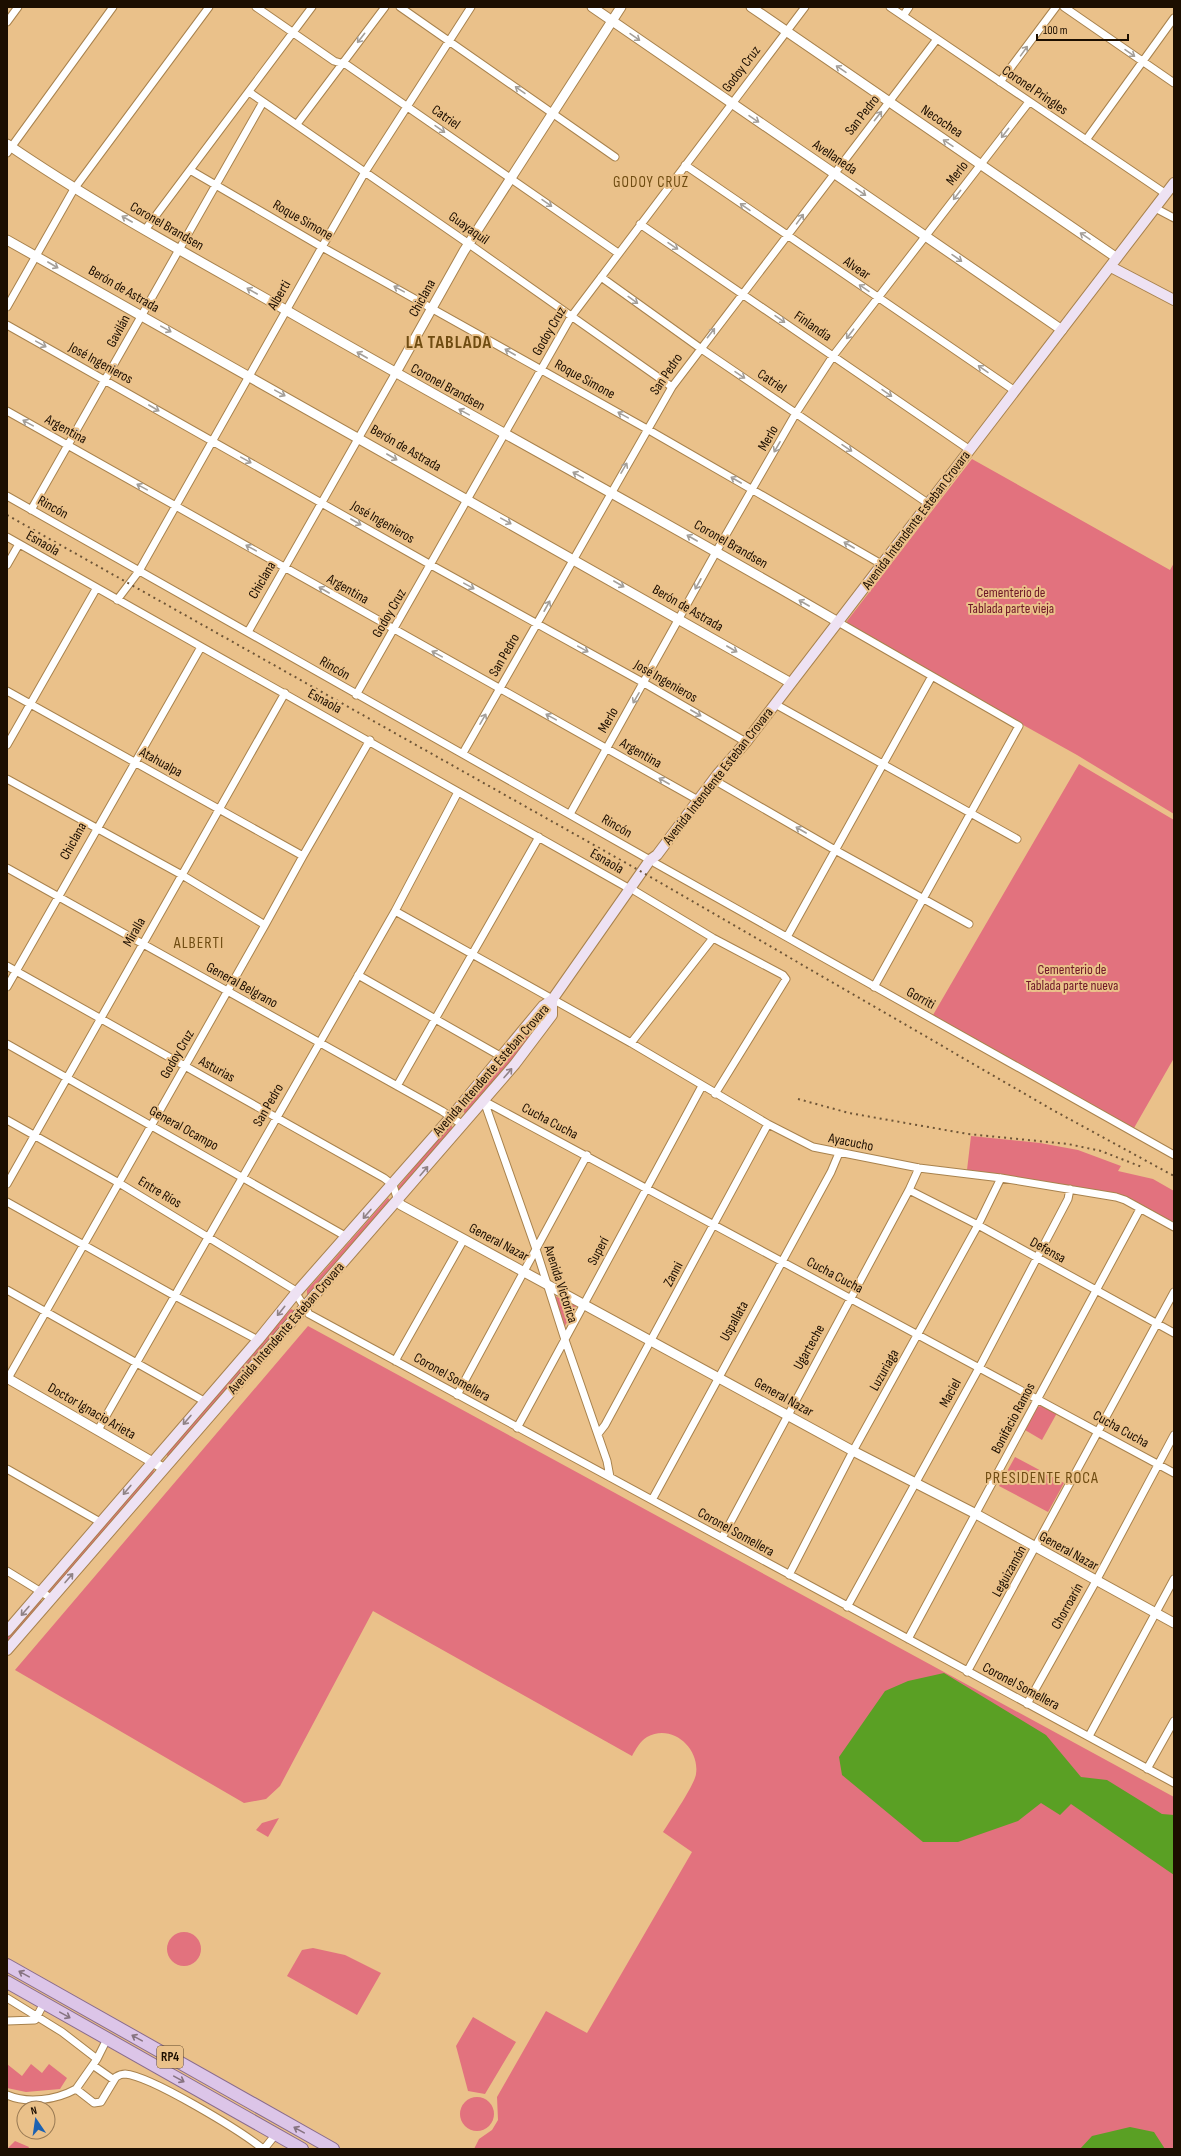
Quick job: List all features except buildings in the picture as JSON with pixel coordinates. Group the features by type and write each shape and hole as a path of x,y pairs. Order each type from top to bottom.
{"main road":[{"name":"Avenida Intendente Esteban Crovara","path":"7,1631 152,1461 258,1340 296,1293 347,1237 451,1117 502,1057 542,1006 552,1000 698,800 746,742 1174,183"},
{"path":"1111,267 1174,300"},
{"name":"Avenida Intendente Esteban Crovara","path":"7,1650 163,1468 484,1101 515,1064 552,1015 552,1000"},
{"name":"RP4","path":"7,1965 333,2149"},
{"name":"RP4","path":"7,1982 302,2149"}],"street":[{"path":"7,22 18,7"},
{"path":"8,148 113,7"},
{"path":"7,307 74,189 209,7"},
{"name":"Catriel","path":"256,7 341,64 347,65 618,253"},
{"path":"145,230 312,7"},
{"path":"297,124 385,7"},
{"path":"400,7 450,40 615,157"},
{"name":"Alberti","path":"117,600 139,571 249,375 366,172 471,7"},
{"name":"Avellaneda","path":"592,7 1062,330"},
{"name":"Chiclana","path":"248,632 469,244 621,7"},
{"name":"Necochea","path":"751,7 1117,258"},
{"name":"Godoy Cruz","path":"356,695 542,370 571,316 785,31 805,7"},
{"name":"Coronel Pringles","path":"890,7 1166,194"},
{"path":"903,16 909,7"},
{"path":"1000,82 1056,7"},
{"path":"1064,7 1174,83"},
{"path":"1086,140 1174,18"},
{"name":"San Pedro","path":"463,753 672,387 700,348 937,39"},
{"name":"Guayaquil","path":"249,92 366,172 672,387"},
{"name":"Gavilán","path":"32,510 106,381 178,249 217,185 263,102"},
{"name":"Merlo","path":"570,814 716,552 796,414 833,356 1029,102"},
{"name":"Coronel Brandsen","path":"8,148 74,189 396,374 611,493 838,622"},
{"name":"Alvear","path":"685,165 1015,392"},
{"name":"Roque Simone","path":"190,170 322,247 433,307 883,564"},
{"path":"1156,208 1174,218"},
{"name":"Finlandia","path":"640,224 970,450"},
{"name":"Berón de Astrada","path":"7,240 249,375 791,683"},
{"name":"Catriel","path":"601,277 700,348 929,504"},
{"name":"José Ingenieros","path":"7,325 431,565 644,683 746,742"},
{"name":"Argentina","path":"7,411 698,800"},
{"name":"Rincón","path":"7,496 248,632 356,695 654,860"},
{"name":"Esnaola","path":"7,537 201,648 370,740 458,792 539,837 631,892 783,975 786,979 784,983 715,1094"},
{"path":"7,565 19,544"},
{"path":"7,745 96,589"},
{"path":"838,622 1019,726 972,814 874,987"},
{"name":"Chiclana","path":"7,987 134,762 201,648"},
{"path":"786,937 932,676"},
{"name":"Atahualpa","path":"7,691 302,856"},
{"name":"Miralla","path":"7,1184 69,1078 142,945 220,810 285,693"},
{"path":"775,704 1017,839"},
{"name":"Godoy Cruz","path":"7,1379 186,1066 302,856 370,740"},
{"path":"7,779 182,875 265,925"},
{"path":"714,780 835,850 969,924"},
{"name":"San Pedro","path":"98,1430 395,911 458,792"},
{"path":"397,1086 539,837"},
{"name":"Gorriti","path":"654,860 874,987 1174,1155"},
{"name":"General Belgrano","path":"7,868 142,945 397,1086 463,1125"},
{"path":"395,911 552,1000"},
{"path":"631,1044 713,938"},
{"name":"Asturias","path":"7,966 277,1117 393,1184"},
{"path":"358,975 502,1057"},
{"name":"Ayacucho","path":"552,1000 631,1044 715,1094 813,1148 919,1168 1001,1178 1116,1197 1174,1227"},
{"name":"General Ocampo","path":"7,1044 243,1176 347,1237"},
{"name":"Superí","path":"517,1428 646,1187 702,1086"},
{"name":"Cucha Cucha","path":"484,1101 587,1155 979,1368 1038,1398 1174,1473"},
{"name":"Avenida Victorica","path":"484,1101 536,1249 565,1340 598,1434 607,1461 610,1477"},
{"name":"Entre Ríos","path":"7,1120 119,1183 293,1289 296,1293"},
{"name":"Zanni","path":"598,1434 605,1425 652,1341 768,1124"},
{"name":"Uspallata","path":"652,1500 831,1172 839,1153"},
{"path":"457,1395 525,1272 587,1155"},
{"name":"Ugarteche","path":"722,1538 787,1414 909,1190 919,1168"},
{"name":"Luzuriaga","path":"789,1575 853,1451 978,1225 1001,1178"},
{"path":"393,1184 398,1201"},
{"name":"Maciel","path":"847,1607 979,1368 1068,1199 1070,1189"},
{"name":"Defensa","path":"909,1190 978,1225 1174,1333"},
{"name":"General Nazar","path":"398,1201 401,1205 547,1285 853,1451 976,1514 1174,1623"},
{"path":"7,1202 83,1246 258,1340"},
{"name":"Bonifacio Ramos","path":"908,1639 1140,1209"},
{"path":"395,1362 464,1239"},
{"path":"7,1290 204,1401"},
{"name":"Leguizamón","path":"967,1672 1036,1548 1174,1292"},
{"name":"Coronel Somellera","path":"296,1293 303,1308 309,1314 395,1362 1174,1783"},
{"name":"Doctor Ignacio Arieta","path":"7,1379 163,1468"},
{"name":"Chorroarín","path":"1027,1704 1096,1581 1174,1435"},
{"path":"7,1469 100,1522"},
{"path":"7,1571 42,1591 51,1598"},
{"path":"1089,1736 1174,1579"},
{"path":"1147,1768 1174,1720"},
{"path":"7,1998 37,2018 62,2032 97,2059"},
{"path":"7,2021 31,2021 37,2018 44,2003"},
{"path":"7,2095 22,2100 57,2098 76,2089 94,2066 107,2039"},
{"path":"94,2066 114,2080"},
{"path":"76,2089 98,2104 101,2102 116,2077 125,2074 152,2082 263,2149 276,2134"}],"green space":[{"name":"Cementerio de Tablada parte vieja","path":"972,459 1170,570 1174,563 1174,814 1077,755 848,627 847,621"},
{"name":"Cementerio de Tablada parte nueva","path":"1079,764 1174,820 1174,1058 1134,1128 933,1015"},
{"path":"545,1010 548,1013 513,1063 466,1115 463,1111"},
{"path":"449,1125 452,1126 453,1130 399,1193 397,1190 398,1187"},
{"path":"971,1136 1040,1143 1078,1150 1121,1166 1118,1171 1153,1179 1174,1191 1174,1226 1118,1196 967,1170"},
{"path":"388,1198 391,1201 310,1297 307,1296 307,1290"},
{"path":"555,1296 576,1306 565,1326"},
{"path":"291,1309 295,1311 170,1457 167,1457 167,1451"},
{"path":"308,1326 1174,1797 1174,2149 474,2149 479,2139 492,2130 498,2120 497,2097 546,2011 587,2033 692,1852 663,1832 682,1803 695,1779 696,1764 694,1755 689,1747 675,1736 666,1733 656,1734 647,1737 642,1741 632,1756 373,1611 280,1786 266,1799 244,1803 15,1670"},
{"path":"1041,1406 1057,1413 1042,1440 1025,1430 1037,1407"},
{"path":"1015,1457 1064,1483 1048,1512 999,1486"},
{"path":"152,1470 154,1470 153,1474 49,1594 49,1589"},
{"path":"38,1600 44,1602 7,1643 7,1636"},
{"path":"279,1818 268,1837 256,1830 262,1823"},
{"path":"181,1932 187,1932 191,1933 198,1939 201,1949 200,1956 194,1963 187,1966 181,1966 177,1965 170,1959 167,1952 167,1946 168,1942 174,1935"},
{"path":"313,1948 345,1955 381,1973 357,2015 287,1976 302,1950"},
{"path":"473,2017 516,2042 485,2094 468,2091 456,2046"},
{"path":"7,2064 22,2076 31,2064 42,2073 49,2064 67,2078 60,2089 26,2092 7,2088"},
{"path":"480,2097 487,2099 492,2104 494,2114 492,2124 487,2129 474,2131 467,2129 462,2124 460,2111 462,2104 467,2099"},
{"path":"15,2141 29,2147 28,2149 7,2149"}],"shaded area":[{"path":"944,1673 1046,1735 1081,1777 1107,1780 1162,1814 1174,1815 1174,1875 1071,1804 1060,1815 1041,1803 1018,1821 958,1842 923,1842 842,1775 839,1757 885,1691 908,1681"},
{"path":"1130,2127 1154,2132 1165,2149 1080,2149 1092,2136"}],"railway":[{"path":"7,515 642,872 1051,1109 1174,1176"},
{"path":"798,1099 849,1113 968,1134 1068,1144 1101,1151 1142,1167"}],"district":[{"name":"GODOY CRUZ","path":"651,182"},
{"name":"LA TABLADA","path":"449,342"},
{"name":"ALBERTI","path":"199,943"},
{"name":"PRESIDENTE ROCA","path":"1042,1478"}]}
